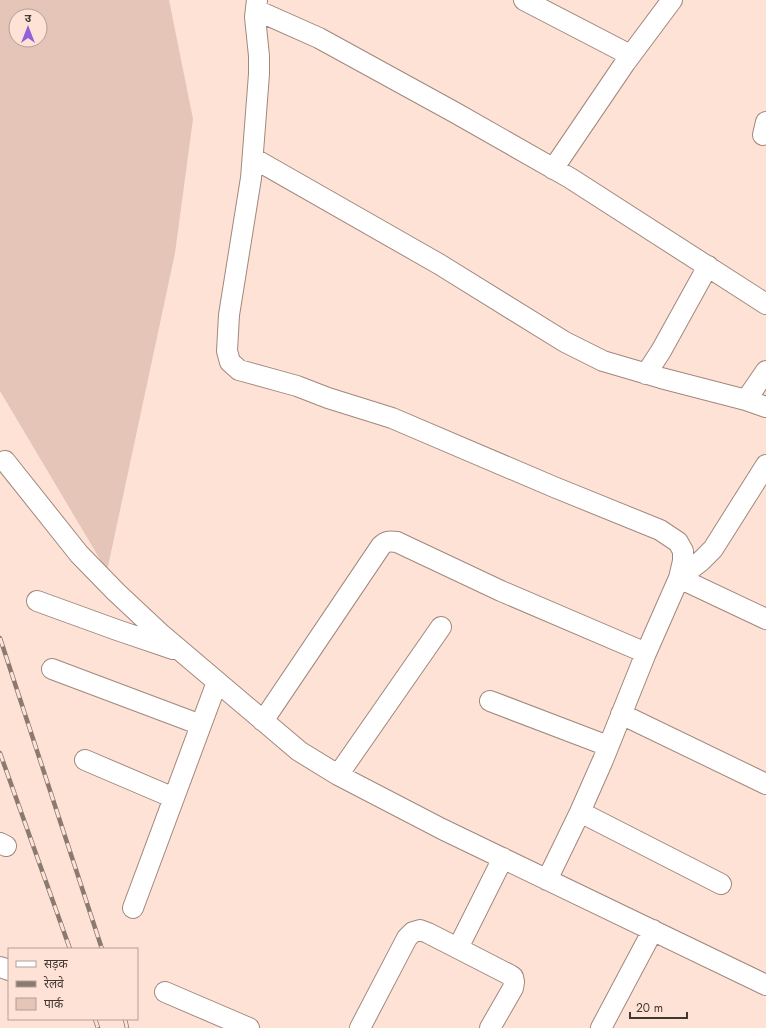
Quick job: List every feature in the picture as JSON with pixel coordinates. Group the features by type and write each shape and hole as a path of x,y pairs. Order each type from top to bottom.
{"street":[{"path":"524,0 630,55"},
{"path":"553,169 630,55 672,0"},
{"path":"547,880 580,812 679,578 683,561 683,551 678,542 660,530 392,418 328,398 297,386 239,370 230,362 227,352 229,315 251,178 259,74 259,56 255,17 257,5 454,112 570,178 766,304"},
{"path":"766,122 763,135 766,134"},
{"path":"252,158 439,264 565,342 602,361 746,400 766,407"},
{"path":"646,374 708,266"},
{"path":"746,400 766,371"},
{"path":"5,461 79,554 116,592 182,652 299,751 338,775 442,829 766,985"},
{"path":"679,578 702,561 714,549 766,465"},
{"path":"263,721 381,546 385,542 390,541 396,542 501,590 646,653"},
{"path":"679,578 766,619"},
{"path":"37,601 182,652"},
{"path":"338,775 441,627"},
{"path":"52,669 201,725"},
{"path":"133,908 217,682"},
{"path":"490,700 608,746"},
{"path":"621,714 766,784"},
{"path":"85,760 174,798"},
{"path":"580,812 721,884"},
{"path":"458,948 503,858"},
{"path":"360,1028 407,938 413,932 420,930 458,948 513,978 514,982 512,988 490,1028"},
{"path":"601,1028 652,930"},
{"path":"165,992 249,1028"}],"green space":[{"path":"0,0 169,0 193,119 175,253 107,571 0,391"}],"railway":[{"path":"0,638 102,948"},
{"path":"0,753 70,948"},
{"path":"95,1020 98,1028"},
{"path":"125,1020 127,1028"}]}
